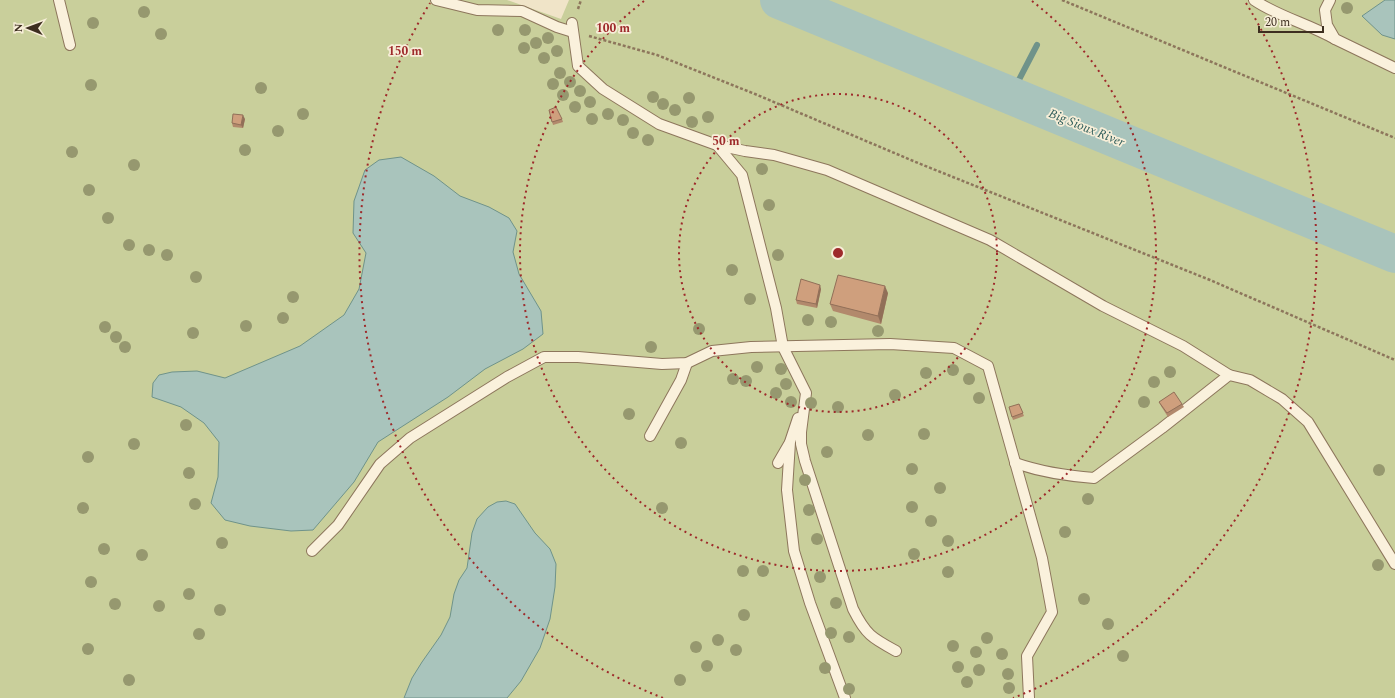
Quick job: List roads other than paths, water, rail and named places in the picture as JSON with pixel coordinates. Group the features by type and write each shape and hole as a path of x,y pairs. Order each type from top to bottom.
{"lane":[{"path":"59,0 70,45"},
{"path":"436,0 477,10 522,11 557,27 572,27 578,66 603,90 660,124 717,146 774,155 827,170 990,240 1103,306 1183,346 1229,375 1250,380 1282,399 1308,422 1395,564"},
{"path":"1254,0 1284,16 1326,34 1395,68"},
{"path":"1330,0 1325,10 1327,25 1335,39"},
{"path":"717,146 742,175 776,308 783,347 806,393 800,432 805,461 853,609 860,623 869,634 896,651"},
{"path":"312,552 338,525 380,464 410,438 501,381 544,357 578,357 662,364 687,363 712,351 751,347 890,344 954,348 988,366 1042,558 1052,612 1027,656 1030,698"},
{"path":"650,436 681,380 687,363"},
{"path":"1015,463 1063,475 1094,478 1162,428 1229,375"},
{"path":"778,463 790,442 806,393"},
{"path":"790,442 787,490 794,551 810,603 845,698"}],"water":[{"path":"1385,0 1395,0 1395,39 1382,35 1362,16"},
{"path":"401,157 434,176 460,196 489,207 509,218 517,231 513,252 519,274 541,311 543,334 523,349 485,369 448,397 378,442 354,482 313,530 291,531 250,526 225,520 211,503 218,477 219,442 204,423 181,407 152,397 153,383 159,375 172,372 197,371 225,378 300,346 344,315 359,289 366,253 353,233 354,201 365,170 379,160"},
{"path":"506,501 515,504 535,533 550,549 556,564 555,587 550,619 540,648 521,681 507,698 404,698 412,678 441,635 450,617 454,594 459,580 467,568 472,533 477,519 488,507 497,502"}],"waterway":[{"name":"Big Sioux River","path":"779,0 1395,254"},
{"path":"1011,95 1037,45"}]}
